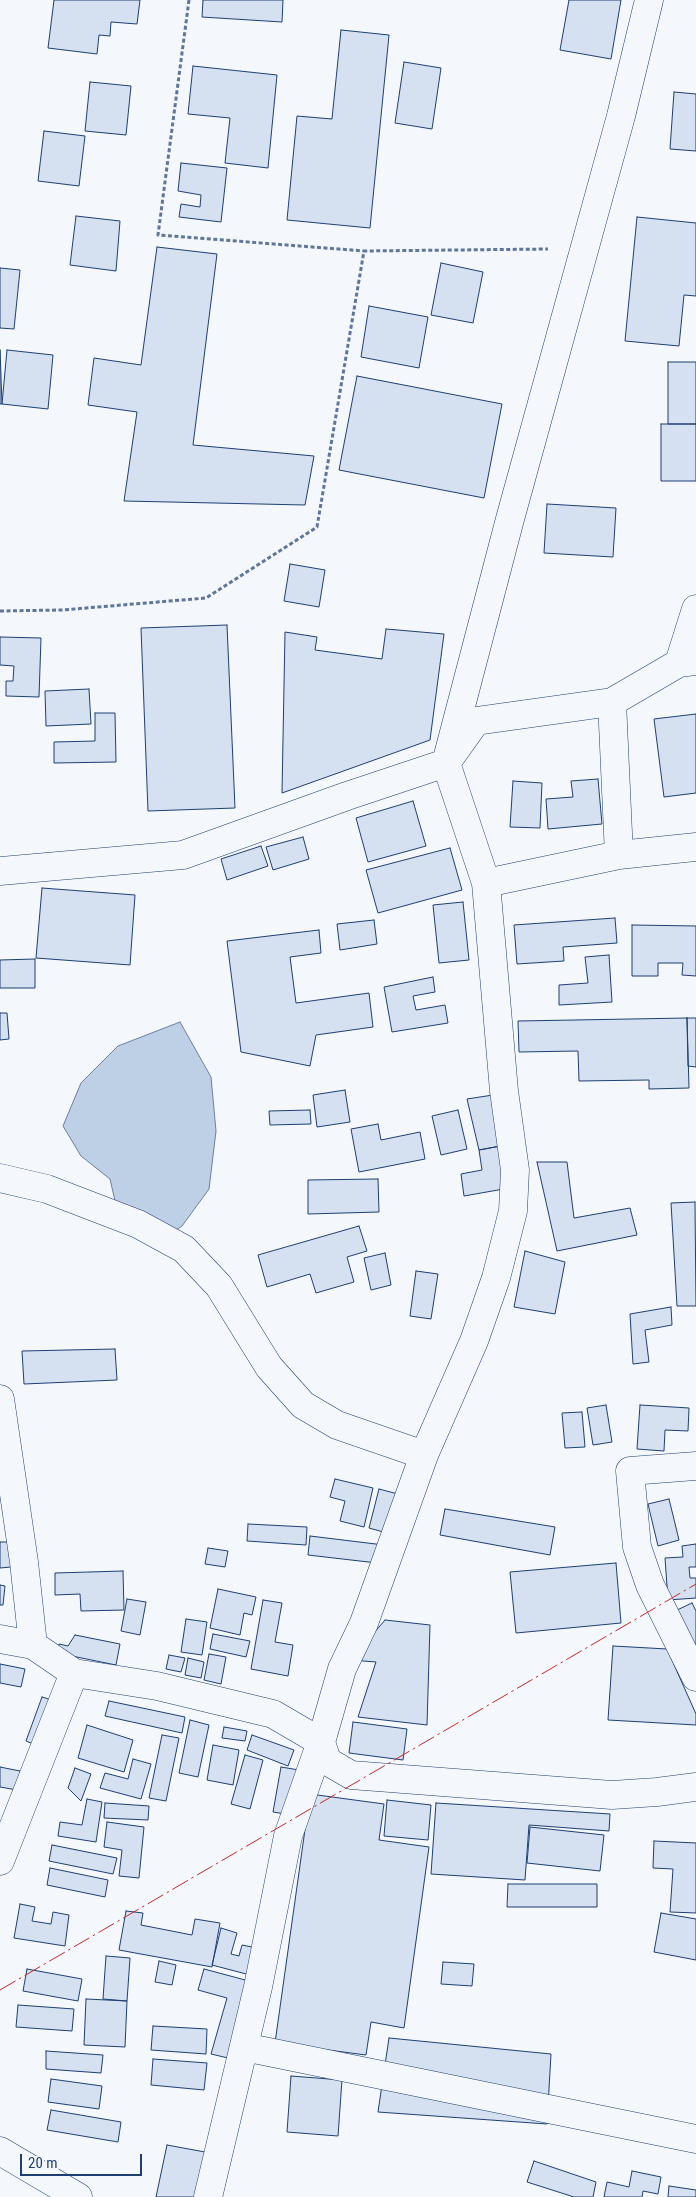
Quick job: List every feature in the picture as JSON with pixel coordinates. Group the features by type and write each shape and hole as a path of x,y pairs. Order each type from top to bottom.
{"street":[{"path":"208,2197 244,2047 288,1836 321,1742 342,1669 364,1624 424,1455 474,1341 496,1278 513,1211 515,1170 504,1091 486,883 446,764 510,519 585,248 649,0"},
{"path":"0,871 183,855 347,796 446,764 476,721 612,702 688,662 696,609"},
{"path":"612,702 619,855"},
{"path":"486,883 619,855 696,847"},
{"path":"0,1178 47,1189 138,1224 184,1249 219,1286 269,1367 303,1405 337,1425 424,1455"},
{"path":"0,1399 24,1562 33,1645"},
{"path":"696,1466 630,1470 637,1547 650,1585 696,1677"},
{"path":"0,1639 33,1645 74,1673 157,1686 273,1714 321,1742 327,1762 350,1775 612,1795 696,1787"},
{"path":"0,1861 74,1673"},
{"path":"244,2047 696,2139"},
{"path":"0,2151 78,2197"}],"path":[{"path":"189,0 158,235 364,251 585,248"},
{"path":"0,610 62,610 206,598 317,527 364,251"}],"water":[{"path":"180,1022 211,1077 216,1131 209,1189 182,1226 159,1242 116,1205 110,1179 81,1156 63,1126 81,1083 118,1046"}],"building":[{"path":"54,0 140,0 137,24 111,22 110,36 99,35 97,54 48,48"},
{"path":"203,0 283,0 282,22 202,17"},
{"path":"569,0 621,0 611,59 560,50"},
{"path":"341,30 389,35 370,228 287,220 297,116 332,119"},
{"path":"404,62 441,68 432,129 395,123"},
{"path":"193,66 277,75 268,168 225,163 230,118 188,114"},
{"path":"90,82 131,86 126,135 85,131"},
{"path":"674,92 696,94 696,151 670,149"},
{"path":"44,131 85,136 79,186 38,181"},
{"path":"181,163 227,168 221,222 179,217 181,204 200,207 201,195 178,191"},
{"path":"76,216 120,221 116,271 70,265"},
{"path":"637,217 696,223 696,296 684,295 679,346 625,341"},
{"path":"157,247 217,254 193,445 314,456 305,505 124,501 137,412 88,405 94,358 141,365"},
{"path":"441,263 483,272 473,323 431,315"},
{"path":"0,268 20,270 14,329 0,328"},
{"path":"369,306 428,317 419,368 361,357"},
{"path":"0,350 2,404 0,404"},
{"path":"7,350 53,355 48,409 2,404"},
{"path":"668,362 696,362 696,424 668,424"},
{"path":"357,376 502,404 484,498 339,470"},
{"path":"661,424 696,424 696,481 661,481"},
{"path":"547,504 616,508 613,557 544,553"},
{"path":"290,564 325,570 319,607 284,601"},
{"path":"227,625 235,808 148,811 141,628"},
{"path":"386,629 444,634 430,740 282,793 285,632 317,637 315,650 382,659"},
{"path":"0,637 41,638 39,697 6,696 6,681 13,681 14,666 0,665"},
{"path":"89,689 91,724 46,726 45,691"},
{"path":"95,713 115,713 116,762 54,763 54,742 95,741"},
{"path":"696,714 696,793 664,797 654,719"},
{"path":"598,779 602,824 548,829 546,799 573,797 571,781"},
{"path":"513,781 542,783 540,828 510,827"},
{"path":"413,801 426,846 368,862 356,818"},
{"path":"303,837 309,859 273,870 266,847"},
{"path":"261,846 268,866 227,880 221,859"},
{"path":"450,848 462,890 378,913 366,870"},
{"path":"42,888 135,895 130,965 36,958"},
{"path":"463,902 469,960 439,963 433,905"},
{"path":"615,918 617,943 563,947 564,961 517,964 514,925"},
{"path":"374,920 377,944 340,950 337,924"},
{"path":"632,925 696,926 696,976 682,975 683,963 658,963 658,976 632,976"},
{"path":"319,930 321,953 290,957 296,1003 369,993 373,1027 316,1035 310,1066 241,1052 227,941"},
{"path":"609,955 612,1002 559,1005 559,985 588,983 585,957"},
{"path":"35,959 35,988 0,988 0,960"},
{"path":"433,977 435,992 413,996 416,1010 445,1005 448,1023 392,1032 384,987"},
{"path":"0,1013 7,1013 9,1039 0,1040"},
{"path":"687,1018 696,1018 696,1067 688,1066"},
{"path":"687,1018 689,1088 649,1089 649,1080 579,1081 578,1051 519,1052 518,1021"},
{"path":"345,1090 350,1122 317,1127 313,1095"},
{"path":"493,1095 506,1145 479,1150 467,1099"},
{"path":"310,1110 311,1124 270,1125 269,1111"},
{"path":"458,1110 467,1149 441,1155 432,1116"},
{"path":"378,1124 381,1140 420,1132 425,1159 359,1172 351,1129"},
{"path":"506,1145 515,1187 464,1196 461,1174 482,1170 479,1150"},
{"path":"537,1162 567,1162 574,1218 630,1208 637,1235 557,1251"},
{"path":"378,1179 379,1212 308,1214 308,1180"},
{"path":"695,1202 696,1306 677,1306 671,1203"},
{"path":"359,1226 367,1251 347,1257 354,1282 316,1293 310,1274 267,1287 258,1255"},
{"path":"525,1251 565,1262 555,1314 514,1307"},
{"path":"385,1253 391,1285 371,1290 364,1258"},
{"path":"416,1271 438,1274 431,1319 410,1316"},
{"path":"671,1307 672,1325 645,1330 649,1362 633,1364 630,1314"},
{"path":"115,1349 117,1380 24,1384 22,1351"},
{"path":"606,1405 612,1442 593,1445 587,1408"},
{"path":"640,1405 689,1408 688,1431 665,1430 664,1451 637,1449"},
{"path":"582,1412 585,1447 565,1448 562,1413"},
{"path":"335,1479 373,1488 364,1527 340,1521 345,1501 330,1497"},
{"path":"379,1489 398,1494 387,1533 369,1528"},
{"path":"669,1499 679,1540 658,1546 648,1504"},
{"path":"445,1509 555,1527 550,1555 440,1535"},
{"path":"248,1524 307,1527 306,1545 247,1541"},
{"path":"310,1536 384,1545 377,1563 308,1555"},
{"path":"0,1542 10,1542 11,1567 0,1568"},
{"path":"696,1544 696,1567 689,1567 690,1578 696,1578 696,1598 668,1600 665,1558 683,1557 682,1546"},
{"path":"208,1548 228,1551 225,1567 205,1564"},
{"path":"616,1563 621,1623 516,1633 510,1572"},
{"path":"123,1571 124,1610 81,1611 80,1594 55,1595 55,1573"},
{"path":"0,1585 5,1586 3,1605 0,1605"},
{"path":"218,1589 256,1597 252,1615 244,1613 240,1635 210,1628"},
{"path":"127,1599 146,1602 140,1635 121,1631"},
{"path":"263,1600 282,1603 275,1642 293,1645 288,1676 251,1669"},
{"path":"692,1603 696,1611 696,1654 675,1611"},
{"path":"186,1619 207,1622 202,1655 181,1652"},
{"path":"385,1620 430,1625 427,1725 358,1717 376,1662 351,1660"},
{"path":"213,1634 250,1641 246,1657 210,1649"},
{"path":"75,1635 120,1644 116,1665 57,1653 59,1644 68,1646"},
{"path":"613,1646 667,1649 696,1714 696,1725 608,1720"},
{"path":"209,1654 226,1657 221,1684 204,1680"},
{"path":"169,1655 185,1658 181,1672 166,1669"},
{"path":"188,1658 204,1662 201,1678 185,1675"},
{"path":"0,1664 25,1669 21,1687 0,1683"},
{"path":"42,1697 55,1701 38,1746 26,1741"},
{"path":"109,1701 185,1717 182,1733 105,1716"},
{"path":"190,1720 209,1725 198,1777 179,1773"},
{"path":"353,1722 407,1729 403,1760 349,1753"},
{"path":"87,1725 133,1740 124,1772 78,1758"},
{"path":"224,1727 247,1731 245,1741 222,1738"},
{"path":"162,1735 179,1738 166,1801 149,1798"},
{"path":"252,1735 294,1750 288,1766 247,1750"},
{"path":"213,1745 239,1750 233,1785 207,1780"},
{"path":"245,1755 263,1760 250,1809 231,1804"},
{"path":"133,1759 151,1764 141,1799 100,1788 105,1773 128,1779"},
{"path":"0,1767 20,1771 17,1790 0,1787"},
{"path":"281,1767 299,1770 292,1815 273,1812"},
{"path":"75,1768 91,1774 81,1801 68,1788"},
{"path":"310,1794 384,1804 379,1840 429,1847 404,2028 371,2022 366,2055 275,2043"},
{"path":"87,1799 102,1802 96,1842 58,1836 60,1822 82,1825"},
{"path":"387,1800 431,1805 428,1840 384,1836"},
{"path":"105,1803 149,1806 148,1820 104,1818"},
{"path":"436,1803 610,1814 609,1831 529,1825 525,1880 431,1874"},
{"path":"107,1822 144,1827 139,1878 119,1876 122,1850 104,1847"},
{"path":"530,1827 604,1835 600,1871 527,1863"},
{"path":"654,1841 696,1843 696,1913 670,1912 673,1869 653,1868"},
{"path":"52,1845 117,1858 113,1874 49,1861"},
{"path":"50,1868 108,1880 105,1897 47,1885"},
{"path":"508,1884 597,1884 597,1907 507,1907"},
{"path":"20,1904 35,1907 32,1921 51,1924 53,1912 69,1915 65,1946 14,1938"},
{"path":"126,1911 143,1913 141,1925 192,1935 195,1919 220,1923 212,1967 119,1950"},
{"path":"661,1913 696,1919 696,1960 654,1952"},
{"path":"221,1928 237,1933 231,1954 239,1956 242,1945 257,1948 250,1975 212,1965"},
{"path":"106,1956 130,1958 127,2001 103,1999"},
{"path":"159,1961 176,1965 172,1985 155,1982"},
{"path":"443,1962 474,1964 472,1986 441,1984"},
{"path":"27,1969 82,1979 78,2001 23,1991"},
{"path":"204,1969 249,1981 228,2058 211,2054 227,1998 198,1990"},
{"path":"86,1999 127,2001 125,2047 84,2045"},
{"path":"18,2005 74,2009 72,2031 16,2027"},
{"path":"153,2026 207,2029 206,2054 151,2050"},
{"path":"389,2038 551,2054 547,2124 378,2112"},
{"path":"46,2051 103,2055 101,2073 46,2069"},
{"path":"153,2059 207,2063 204,2090 151,2085"},
{"path":"291,2076 342,2080 338,2136 287,2132"},
{"path":"51,2079 102,2086 99,2109 48,2102"},
{"path":"51,2110 121,2122 118,2142 47,2130"},
{"path":"167,2145 205,2152 196,2197 156,2197"},
{"path":"534,2161 596,2182 593,2197 574,2197 527,2182"},
{"path":"632,2171 661,2177 658,2194 643,2191 642,2197 604,2197 607,2182 629,2187"},
{"path":"669,2186 696,2190 696,2197 668,2197"}],"power":[{"path":"0,1990 696,1584"}]}
